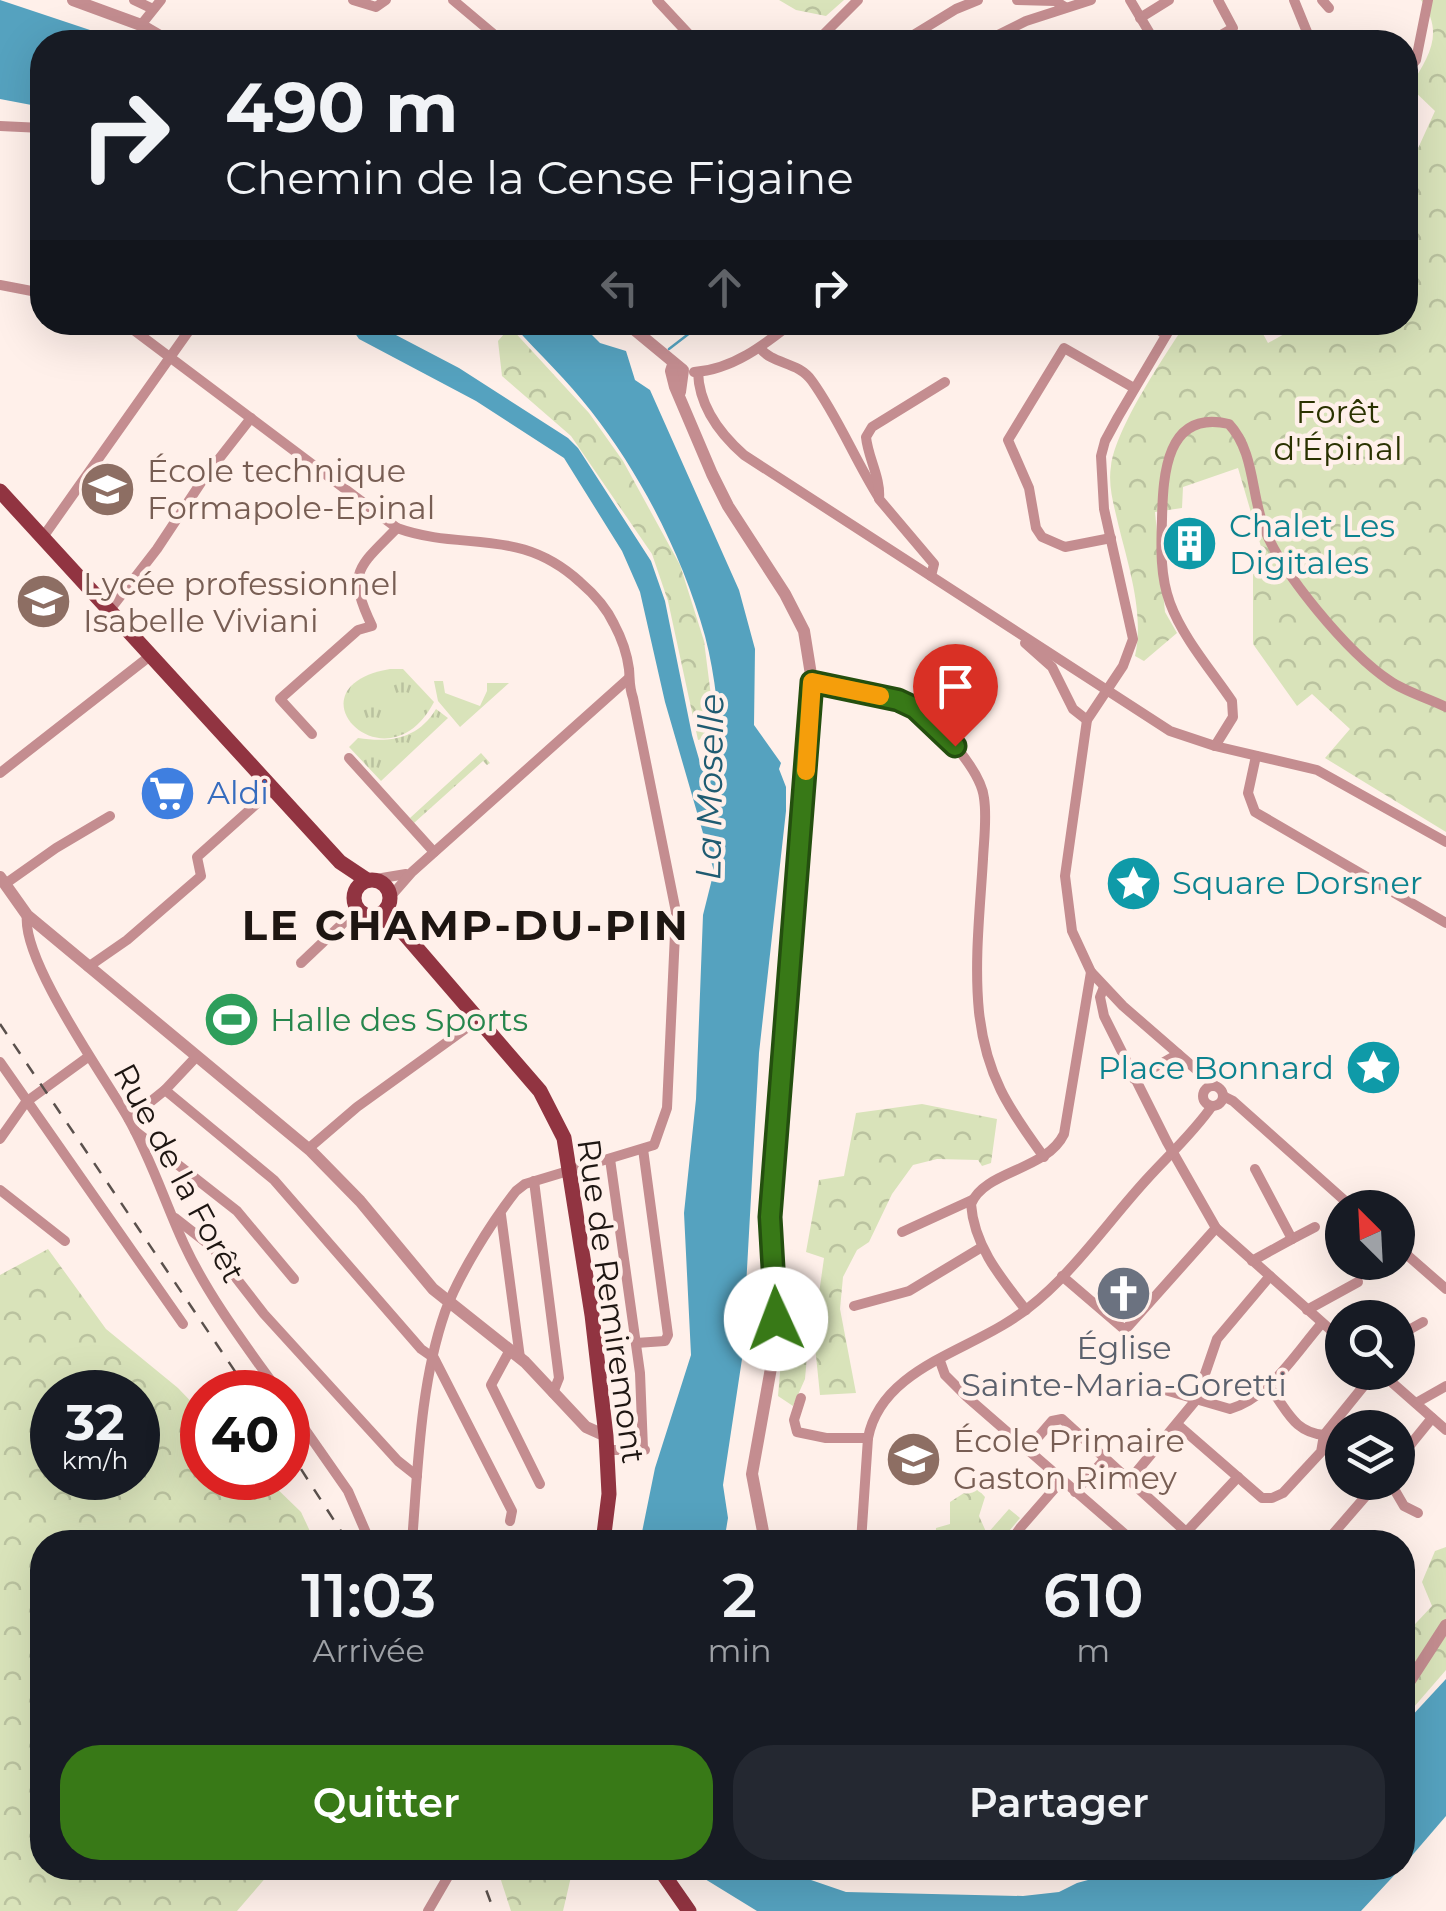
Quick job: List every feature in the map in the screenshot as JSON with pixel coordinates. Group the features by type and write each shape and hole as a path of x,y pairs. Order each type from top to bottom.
{"main road":[{"path":"0,490 340,862 384,883 386,906 364,914 340,862"},
{"path":"356,901 371,880"},
{"name":"Rue de Remiremont","path":"386,906 402,931 540,1091 564,1138 592,1315 606,1443 609,1494 604,1530"},
{"path":"667,1880 689,1911"}],"street":[{"path":"73,0 149,30"},
{"path":"134,0 157,5 140,25"},
{"path":"352,0 376,7 386,0"},
{"path":"453,0 489,30"},
{"path":"657,0 685,30"},
{"path":"828,30 858,0"},
{"path":"922,30 978,0"},
{"path":"1017,0 1064,4 1091,0"},
{"path":"1130,0 1147,30"},
{"path":"1140,18 1169,0"},
{"path":"1218,0 1233,28 1230,30"},
{"path":"1294,0 1305,30"},
{"path":"1418,49 1428,0"},
{"path":"1008,30 1064,4"},
{"path":"0,126 30,127"},
{"path":"0,285 30,291"},
{"path":"139,335 397,528 510,544 555,562 606,608 624,651 676,912 668,1108 654,1145 534,1181 516,1191 500,1214 449,1303 434,1358 413,1530"},
{"path":"43,538 186,335"},
{"path":"641,335 678,368 698,372 729,363 777,335"},
{"path":"1166,335 1105,441 1102,456 1104,508 1133,639 1123,666 1086,720 1065,876 1072,932 1091,972 1194,1068 1213,1097 1244,1112 1333,1190"},
{"path":"760,348 765,354 792,363 811,378 879,499 934,564 931,576"},
{"path":"1111,538 1065,547 1042,538 1036,528 1029,488 1008,440 1064,348 1134,388"},
{"path":"678,368 680,392 728,506 796,614 806,642 812,682 770,1217 776,1340 752,1474 764,1530"},
{"path":"698,372 705,407 732,444 1170,731 1334,776 1446,842"},
{"path":"879,499 880,486 871,464 867,432 945,382"},
{"path":"110,611 251,418"},
{"path":"1215,746 1233,717 1232,701 1172,609 1163,576 1161,545 1164,466 1170,450 1187,431 1207,421 1228,424 1238,434 1273,550 1312,604 1389,680 1446,707"},
{"path":"312,734 280,699 358,630 372,626 356,578 363,564 397,528"},
{"path":"1018,634 1059,678 1072,709 1086,720"},
{"path":"0,773 150,656"},
{"path":"386,906 412,872 628,678"},
{"path":"812,682 898,700 915,708 955,746 984,796 976,966 980,1016 998,1091 1044,1157"},
{"path":"1256,756 1248,793 1255,812 1446,923"},
{"path":"348,758 434,852"},
{"path":"88,967 127,940 200,876 197,857 273,789"},
{"path":"110,816 2,881 27,914 308,1149 449,1303 515,1354 586,1427 606,1443 644,1449 636,1343 610,1159"},
{"path":"371,880 412,872"},
{"path":"301,963 356,901"},
{"name":"Rue de la Forêt","path":"27,914 31,941 88,1057 131,1125 184,1244 265,1370"},
{"path":"902,1232 972,1200 1059,1144 1064,1134 1091,972"},
{"path":"1104,987 1100,997 1104,1016 1216,1228 1325,1326"},
{"path":"308,1149 357,1107 480,1019"},
{"path":"1134,1078 1178,1054"},
{"path":"197,1056 131,1125 236,1211 294,1278"},
{"path":"0,1140 26,1102 88,1057"},
{"path":"0,1062 183,1324"},
{"path":"164,1090 263,1168 421,1349 434,1358 512,1511 510,1520"},
{"path":"862,1530 871,1422 888,1394 906,1378 1026,1310 1062,1276 1173,1152 1213,1097"},
{"path":"636,1343 665,1341 668,1334 643,1150"},
{"path":"1255,1168 1292,1240"},
{"path":"534,1181 559,1378 552,1393"},
{"path":"0,1190 65,1241"},
{"path":"972,1200 976,1234 982,1247 1026,1310"},
{"path":"500,1214 515,1354 491,1385 540,1484"},
{"path":"174,1217 212,1248 264,1314 398,1461 417,1476"},
{"path":"1252,1260 1315,1227"},
{"path":"1062,1276 1125,1330 1216,1228"},
{"path":"854,1306 909,1291 982,1247"},
{"path":"1415,1262 1446,1289"},
{"path":"1128,1482 1196,1400 1217,1339 1270,1276"},
{"path":"1307,1310 1358,1282"},
{"path":"1415,1326 1423,1322"},
{"path":"1166,1390 1230,1409 1263,1392 1322,1323"},
{"path":"940,1361 945,1375 967,1398 1120,1530"},
{"path":"1268,1386 1307,1433 1324,1434"},
{"path":"1416,1404 1446,1386"},
{"path":"1178,1425 1262,1498 1272,1498 1282,1493 1321,1452 1324,1434 1362,1390"},
{"path":"1399,1390 1446,1430"},
{"path":"801,1398 794,1420 798,1432 826,1438 868,1438"},
{"path":"1415,1439 1432,1418"},
{"path":"1027,1450 1052,1421 1062,1419 1184,1530"},
{"path":"310,1437 348,1491 365,1530"},
{"path":"1076,1492 1104,1460"},
{"path":"1188,1530 1238,1477"},
{"path":"1018,1530 1062,1480"},
{"path":"1339,1530 1363,1500"},
{"path":"1400,1500 1418,1512"},
{"path":"1415,1673 1446,1625"},
{"path":"428,1911 447,1880"}],"green space":[{"path":"779,0 844,0 826,16 796,10"},
{"name":"Forêt d'Épinal","path":"1421,0 1446,0 1446,832 1325,758 1350,729 1312,694 1297,706 1253,644 1253,566 1262,550 1238,468 1183,487 1182,508 1155,512 1165,612 1177,633 1144,661 1135,656 1136,605 1110,479 1115,450 1131,413 1178,335 1264,335 1268,343 1282,335 1418,335 1418,148 1435,111 1418,95 1418,73 1432,44 1428,12"},
{"path":"503,335 517,335 589,413 623,461 680,565 704,641 716,735 698,740 668,601 652,554 571,436 502,376 498,341"},
{"path":"403,669 434,702 414,727 392,738 371,736 354,726 345,711 345,695 359,679"},
{"path":"434,681 443,681 445,693 480,706 487,683 509,683 460,727 438,701"},
{"path":"436,709 448,718 381,781 349,747 358,738 392,739 412,733"},
{"path":"481,753 490,763 483,761 414,823 410,818"},
{"path":"922,1104 997,1119 991,1163 982,1166 978,1160 937,1159 913,1165 892,1194 869,1242 857,1250 843,1277 840,1309 856,1393 820,1395 815,1346 808,1345 805,1379 793,1406 778,1396 785,1314 802,1320 820,1313 824,1258 806,1252 819,1180 844,1176 856,1113"},
{"path":"48,1249 106,1329 156,1370 30,1370 30,1500 160,1500 160,1373 180,1390 180,1500 289,1500 301,1512 309,1530 30,1530 30,1880 264,1880 237,1911 0,1911 0,1275"},
{"path":"975,1486 985,1497 979,1516 985,1530 936,1530 950,1524 950,1502"},
{"path":"1009,1509 1020,1518 1010,1530 991,1530"},
{"path":"1446,1547 1446,1670 1415,1706 1415,1624 1432,1606 1422,1582 1435,1551"},
{"path":"501,1880 570,1880 563,1911 511,1911"}],"water":[{"path":"0,0 90,30 30,30 30,105 0,99"},
{"name":"La Moselle","path":"356,335 396,335 459,368 578,448 651,561 665,601 692,735 701,766 706,769 723,765 714,683 696,606 673,547 610,436 522,335 592,335 600,343 626,351 635,380 650,390 739,590 755,649 754,725 781,763 786,811 759,1053 742,1359 723,1485 726,1530 642,1530 655,1468 691,1355 684,1213 696,1099 703,915 714,871 665,702 640,592 622,551 564,458 476,401"},
{"path":"1446,1679 1446,1816 1415,1852 1415,1713"},
{"path":"707,1880 811,1880 846,1892 1023,1896 1059,1892 1088,1880 1390,1880 1361,1911 757,1911"}],"waterway":[{"path":"669,349 687,335"}],"railway":[{"path":"0,1024 234,1370"},
{"path":"310,1483 340,1530"},
{"path":"482,1880 494,1911"}],"slow traffic":[{"path":"806,771 812,682 880,696"}],"place":[{"name":"École technique Formapole-Epinal","path":"108,489"},
{"name":"Chalet Les Digitales","path":"1190,544"},
{"name":"Lycée professionnel Isabelle Viviani","path":"44,602"},
{"name":"Aldi","path":"168,793"},
{"name":"Square Dorsner","path":"1133,883"},
{"name":"Halle des Sports","path":"231,1020"},
{"name":"Place Bonnard","path":"1373,1068"},
{"name":"Église Sainte-Maria-Goretti","path":"1124,1294"},
{"name":"École Primaire Gaston Rimey","path":"914,1459"}],"district":[{"name":"LE CHAMP-DU-PIN","path":"466,925"}],"route":[{"path":"776,1319 770,1217 812,682 898,700 915,708 955,746"}]}
